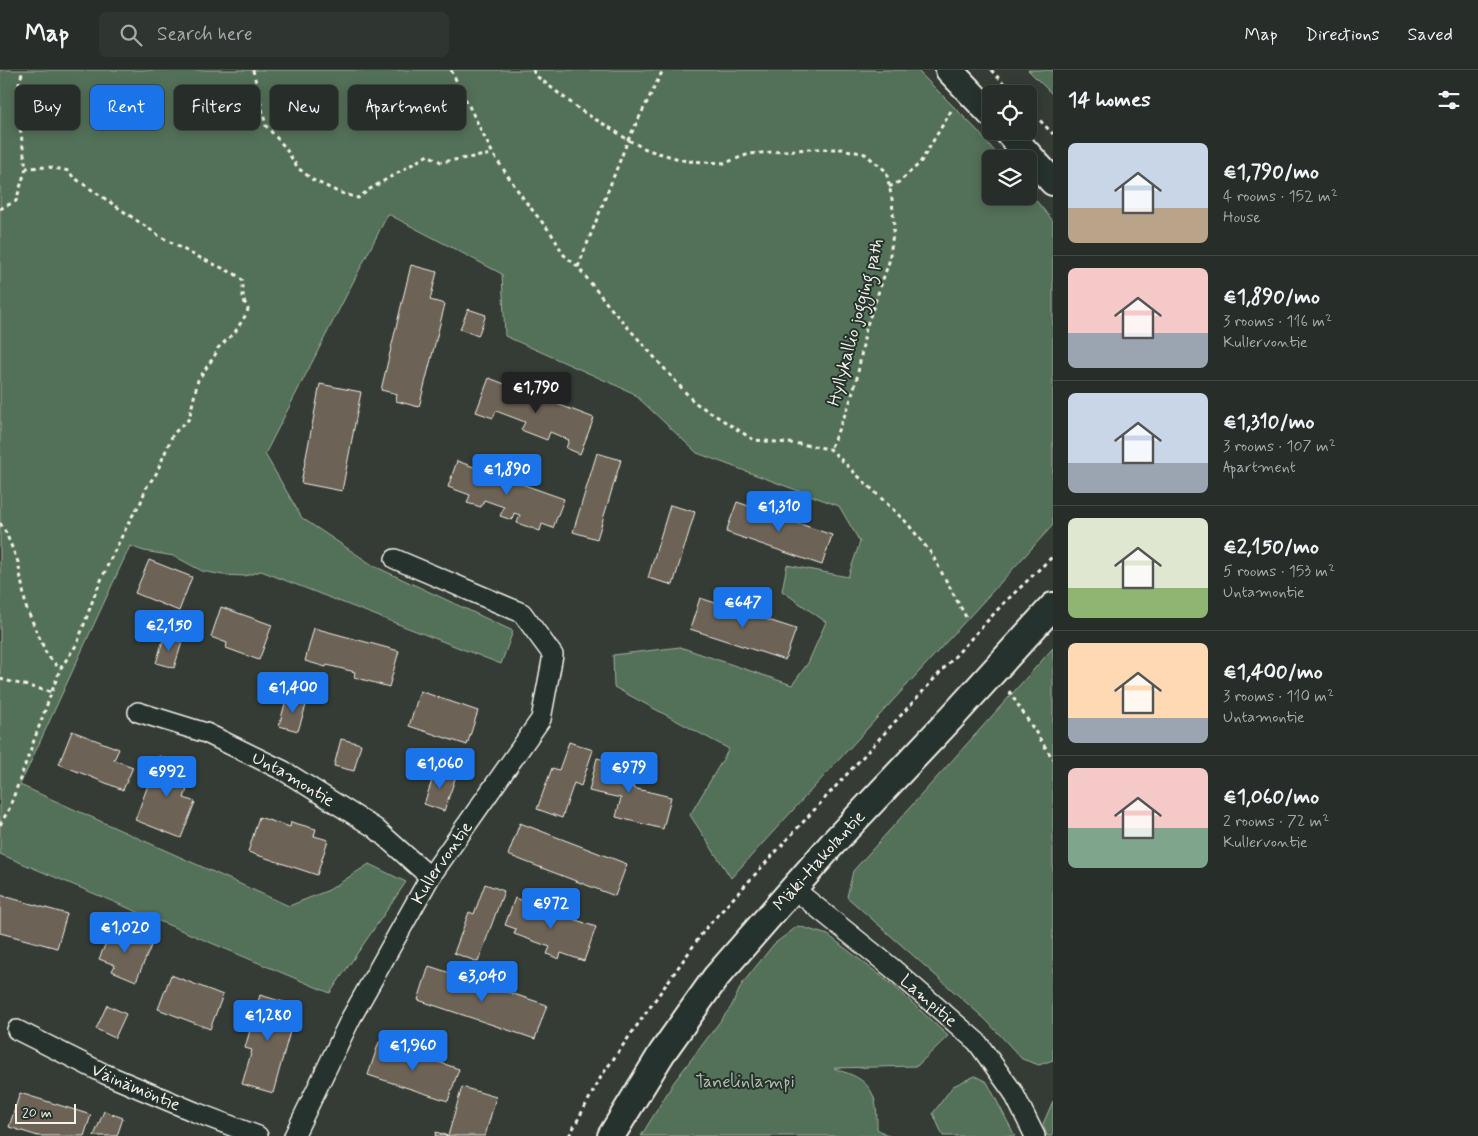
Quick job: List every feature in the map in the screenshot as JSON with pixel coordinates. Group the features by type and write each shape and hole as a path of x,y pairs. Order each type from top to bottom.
{"street":[{"path":"949,70 982,105"},
{"path":"1015,140 1053,182"},
{"name":"Kullervontie","path":"294,1136 351,1018 430,876 541,719 553,655 522,613 395,559"},
{"name":"Mäki-Hakolantie","path":"610,1136 662,1053 716,977 834,842 953,716 1053,606"},
{"name":"Untamontie","path":"138,712 206,733 284,771 375,828 430,876"},
{"name":"Lampitie","path":"794,890 892,968 977,1042 1013,1092 1036,1136"},
{"name":"Väinämöntie","path":"17,1030 105,1074 258,1136"}],"path":[{"path":"0,209 16,201 26,168 20,127 18,87 23,70"},
{"path":"253,70 266,126 284,146 298,168 313,180 338,192 358,198 428,155 441,162 493,154"},
{"path":"451,70 493,154 525,201 551,233 564,255 578,267 608,305 694,402 754,440 830,449 908,523 931,553 966,618"},
{"name":"Hyllykallio jogging path","path":"533,70 535,74 583,112 628,140 648,150 686,162 725,163 749,154 808,149 842,149 866,154 886,171 892,199 894,226 889,262 866,328 857,378 849,406 830,449"},
{"path":"578,267 628,140 663,70"},
{"path":"991,70 1005,85"},
{"path":"889,187 920,163 951,111"},
{"path":"1037,117 1053,134"},
{"path":"0,825 9,809 60,669 77,644 106,568 141,502 146,488 156,474 173,434 188,420 198,380 218,348 235,332 248,314 248,309 243,300 243,281 234,274 161,237 73,177 68,171 49,167 26,168"},
{"path":"0,524 6,533 18,562 26,607 47,655 60,669"},
{"path":"569,1136 602,1075 706,928 1001,606 1053,556"},
{"path":"0,680 52,692"},
{"path":"1009,691 1053,759"}],"green space":[{"path":"0,70 917,70 976,129 982,136 982,140 985,140 994,150 982,150 982,205 1037,205 1037,202 1053,221 1053,525 731,878 690,815 729,749 614,687 613,655 680,647 792,685 808,663 826,622 782,591 787,565 848,577 860,542 839,506 697,453 633,393 505,336 502,274 388,214 265,454 302,518 374,566 513,631 501,664 261,571 245,576 223,575 202,571 174,556 144,551 130,546 20,785 289,906 329,890 369,864 406,882 330,993 0,854"},
{"path":"1028,70 1053,70 1053,95"},
{"path":"1053,648 1053,1060 1039,1065 1022,1059 986,1020 847,897 853,871"},
{"name":"Tanelinlampi","path":"798,926 828,935 894,986 948,1036 917,1066 834,1068 852,1075 871,1091 876,1105 877,1129 889,1136 641,1136 674,1082 731,1007 742,984 774,944"},
{"path":"975,1076 987,1082 1015,1136 943,1136 933,1113 953,1086"},
{"path":"1053,1101 1053,1136 1047,1136 1043,1124"}],"building":[{"path":"411,265 437,272 430,300 445,304 419,407 396,401 397,394 381,390"},
{"path":"468,309 486,315 478,336 460,329"},
{"path":"489,378 594,418 580,454 566,448 569,440 550,432 547,440 521,430 525,422 496,411 493,418 476,412"},
{"path":"320,384 361,392 342,491 301,483"},
{"path":"597,453 621,460 597,539 573,532"},
{"path":"457,461 564,499 553,528 542,524 540,531 517,523 520,515 514,513 512,520 500,516 504,507 484,500 481,507 467,503 470,495 448,487"},
{"path":"737,502 832,535 822,565 726,532"},
{"path":"670,505 695,512 673,585 648,578"},
{"path":"149,560 192,577 179,611 135,593"},
{"path":"700,598 796,629 785,660 690,629"},
{"path":"221,607 272,625 259,660 226,648 227,643 211,637"},
{"path":"314,628 399,651 389,687 354,677 355,672 305,661"},
{"path":"164,637 182,642 174,668 156,663"},
{"path":"420,691 478,711 467,745 409,726"},
{"path":"287,696 307,702 298,731 279,726"},
{"path":"72,731 119,749 114,760 133,767 123,790 59,764"},
{"path":"341,739 361,744 354,771 334,766"},
{"path":"569,742 593,750 581,786 574,783 562,818 537,809 552,768 559,770"},
{"path":"159,756 194,769 184,798 195,802 181,838 135,820"},
{"path":"597,758 638,768 633,788 671,797 663,829 616,817 621,798 589,791"},
{"path":"436,769 456,776 444,811 424,804"},
{"path":"259,817 290,827 291,822 316,829 314,836 328,840 317,875 248,852"},
{"path":"520,823 627,864 615,896 508,855"},
{"path":"485,884 504,891 478,962 454,953 469,912 474,914"},
{"path":"0,895 67,914 57,948 0,933"},
{"path":"515,898 596,927 584,961 561,953 559,959 547,954 550,947 514,934 516,929 505,925"},
{"path":"112,929 151,946 136,981 112,971 115,965 99,959"},
{"path":"429,966 547,1005 535,1039 418,1000"},
{"path":"171,975 223,995 210,1029 158,1009"},
{"path":"260,995 297,1006 273,1093 242,1084 252,1050 245,1048"},
{"path":"107,1005 126,1014 115,1038 96,1029"},
{"path":"379,1042 459,1069 448,1101 368,1075"},
{"path":"462,1087 496,1097 485,1136 448,1136"},
{"path":"20,1093 91,1115 84,1136 38,1136 9,1127"},
{"path":"104,1111 123,1118 117,1136 94,1136"},
{"path":"436,1132 448,1136 435,1136"}]}
